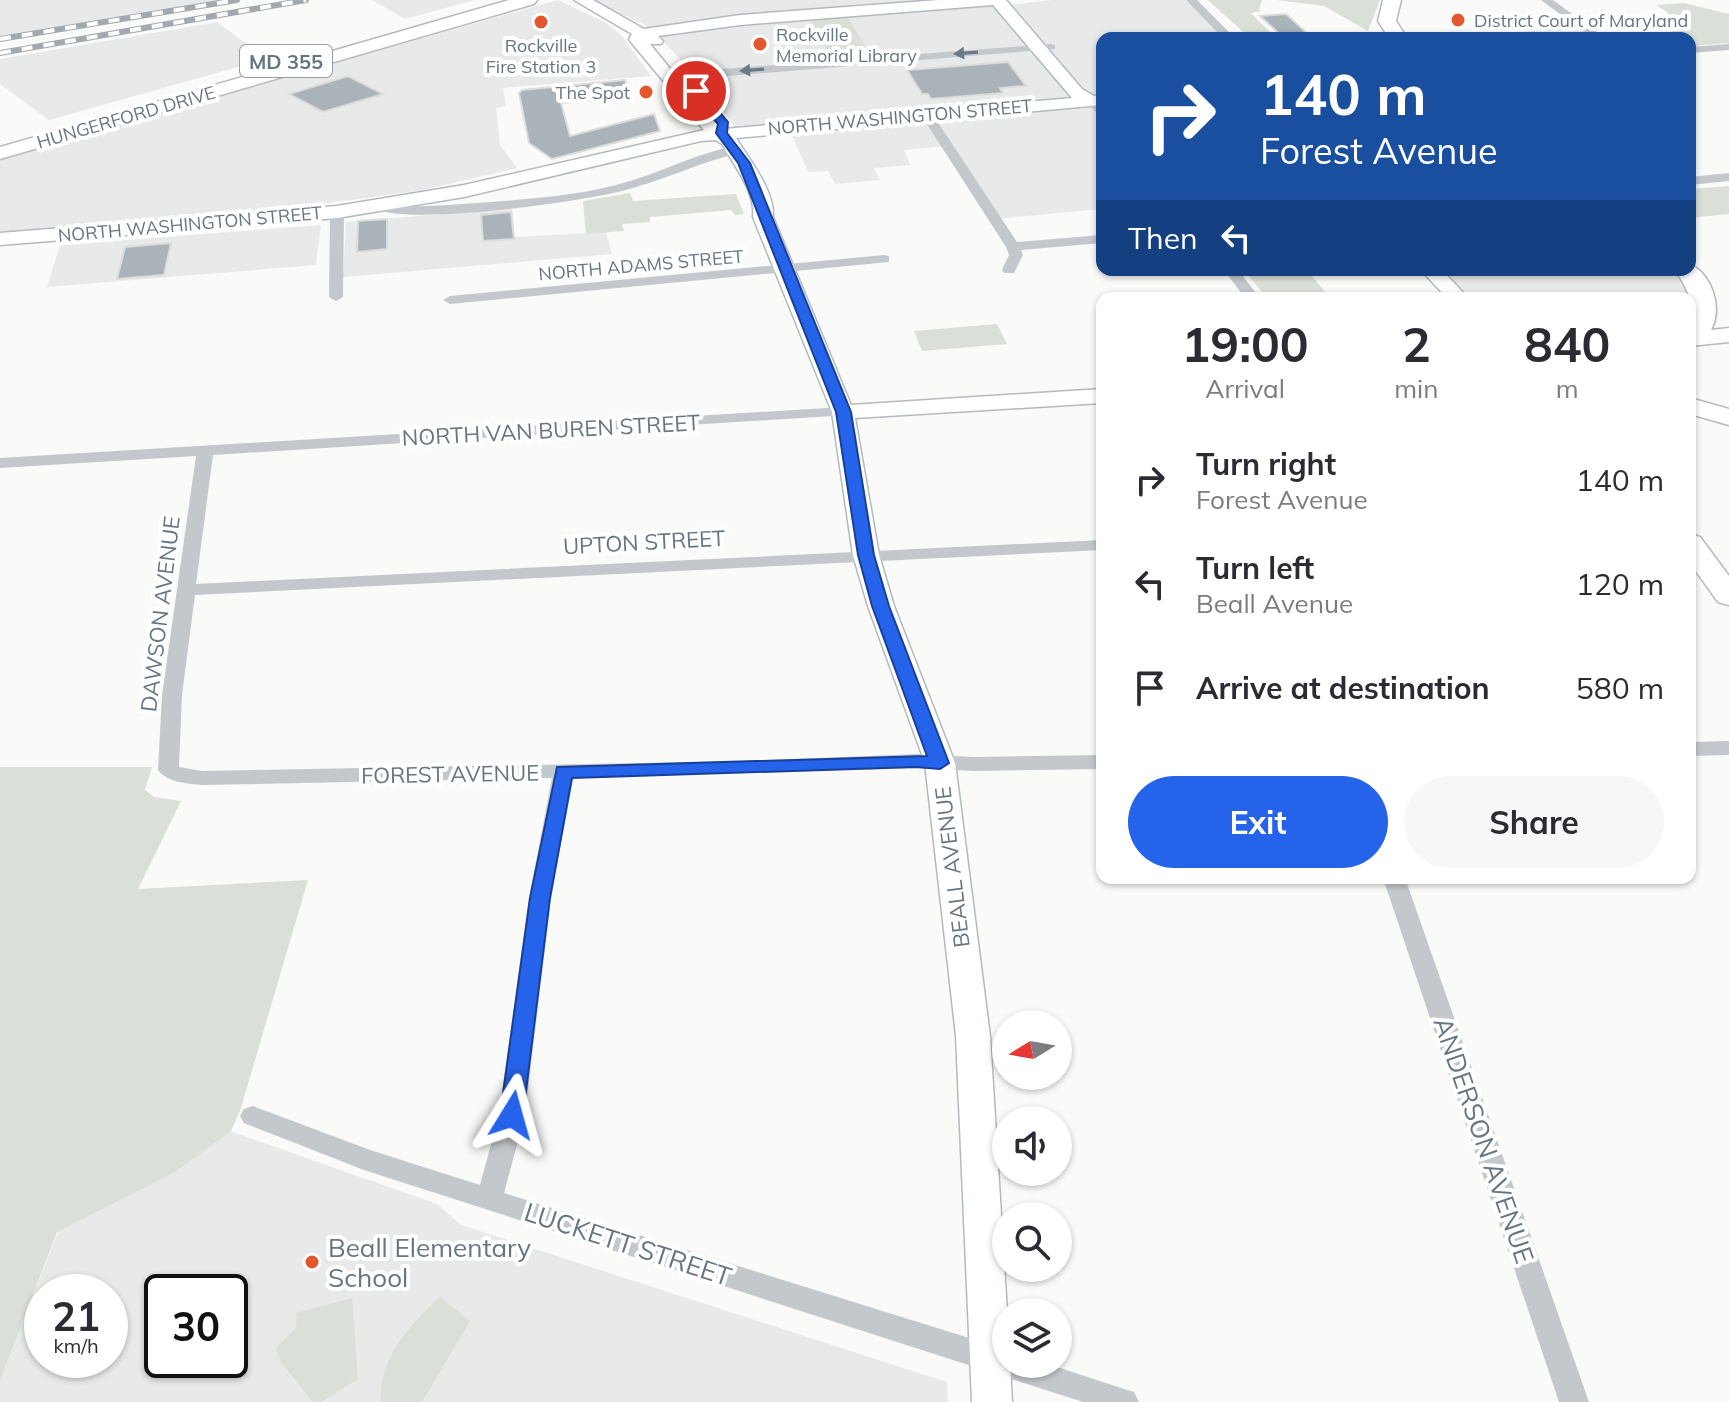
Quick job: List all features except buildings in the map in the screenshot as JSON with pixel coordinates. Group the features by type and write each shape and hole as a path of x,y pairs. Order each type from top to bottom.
{"main road":[{"name":"HUNGERFORD DRIVE","path":"3,146 76,121 495,0"},
{"name":"HUNGERFORD DRIVE","path":"3,146 36,142 528,0"},
{"path":"1392,0 1387,21 1394,32"},
{"path":"36,142 40,134 76,121"},
{"path":"1692,276 1705,299 1696,324"},
{"path":"1696,327 1729,333"},
{"path":"1696,408 1729,417"},
{"path":"1696,551 1729,596"}],"street":[{"name":"BEALL AVENUE","path":"582,0 608,12 640,34 637,39 675,76 706,124 722,133 736,151 731,158 751,209 763,217 843,412 866,555 881,606 940,763 973,1036 996,1298"},
{"path":"640,34 735,20 998,0 1045,47"},
{"path":"1012,0 1076,93 1096,104"},
{"path":"1191,0 1223,32"},
{"path":"1546,0 1591,32"},
{"path":"675,76 1045,47"},
{"path":"1696,50 1729,47"},
{"name":"NORTH WASHINGTON STREET","path":"0,239 380,207 464,191 640,148 722,133 927,115 1096,105"},
{"path":"927,115 1013,247 1016,255 1009,270"},
{"name":"NORTH WASHINGTON STREET","path":"380,207 405,212 587,195 621,188 698,159 736,151"},
{"path":"1696,180 1729,177"},
{"path":"464,191 475,200 491,204"},
{"path":"336,297 337,212"},
{"path":"1013,247 1096,240"},
{"name":"NORTH ADAMS STREET","path":"450,300 884,259"},
{"path":"1236,276 1248,292"},
{"path":"1437,276 1452,292"},
{"name":"NORTH VAN BUREN STREET","path":"0,463 1096,396"},
{"name":"DAWSON AVENUE","path":"182,776 168,770 172,695 205,450"},
{"name":"UPTON STREET","path":"187,590 1096,545"},
{"path":"1696,749 1729,748"},
{"name":"FOREST AVENUE","path":"182,776 564,772 916,761 1096,762"},
{"path":"489,1199 512,1115 540,898 564,772"},
{"name":"ANDERSON AVENUE","path":"1396,884 1574,1402"},
{"name":"LUCKETT STREET","path":"253,1116 364,1159 992,1359"},
{"name":"BEALL AVENUE","path":"992,1402 997,1378"},
{"name":"LUCKETT STREET","path":"1050,1378 1124,1402"}],"shaded area":[{"path":"0,0 224,0 0,36"},
{"path":"372,0 475,0 405,19"},
{"path":"558,0 605,22 622,36 651,76 503,88 506,106 496,108 500,145 517,168 427,189 360,199 268,210 0,232 0,156"},
{"path":"591,0 987,0 993,7 1052,0 1191,0 1223,32 1096,32 1096,210 995,219 948,146 904,150 910,165 874,168 880,180 835,184 828,171 808,172 791,133 1067,109 1055,101 735,127 693,73 645,25"},
{"path":"1208,0 1262,0 1261,11 1251,13 1270,32 1243,32"},
{"path":"1277,0 1380,0 1368,31 1324,6"},
{"path":"1684,3 1729,14 1729,43 1696,46 1696,32 1672,32 1667,12 1656,5"},
{"path":"847,16 866,48 856,49 861,59 842,60 837,50 827,51 810,19"},
{"path":"217,22 267,59 49,120 0,84 0,59"},
{"path":"1583,27 1590,32 1518,32"},
{"path":"1729,186 1729,214 1696,217 1696,189"},
{"path":"630,193 633,201 736,194 744,214 735,215 731,210 650,217 650,222 622,224 624,231 586,234 583,201"},
{"path":"512,208 515,237 606,232 612,254 343,277 346,222"},
{"path":"321,225 316,265 47,287 60,245"},
{"path":"1249,276 1312,276 1325,292 1262,292"},
{"path":"1437,276 1688,276 1693,292 1452,292"},
{"path":"1696,301 1702,320 1696,323"},
{"path":"997,324 1007,344 922,351 914,331"},
{"path":"0,767 152,767 145,790 154,797 181,801 138,889 308,880 240,1111 231,1131 175,1172 57,1232 41,1274 24,1274 24,1318 0,1381"},
{"name":"Beall Elementary School","path":"113,1090 437,1204 461,1225 947,1382 948,1402 0,1402 0,1381 24,1319 24,1378 128,1378 128,1274 42,1274"},
{"path":"440,1297 470,1321 422,1402 381,1402 385,1371 398,1343"},
{"path":"352,1298 358,1379 321,1402 313,1402 280,1361 276,1348 296,1328 297,1313"}],"railway":[{"path":"0,39 237,0"},
{"path":"0,53 306,0"}],"place":[{"name":"District Court of Maryland","path":"1458,20"},
{"name":"Rockville Fire Station 3","path":"541,22"},
{"name":"Rockville Memorial Library","path":"760,44"},
{"name":"The Spot","path":"646,92"},
{"name":"Beall Elementary School","path":"312,1262"}],"route":[{"path":"512,1115 540,898 564,772 916,761 940,763 881,606 866,555 843,412 744,163 722,133 724,124 696,91"}]}
